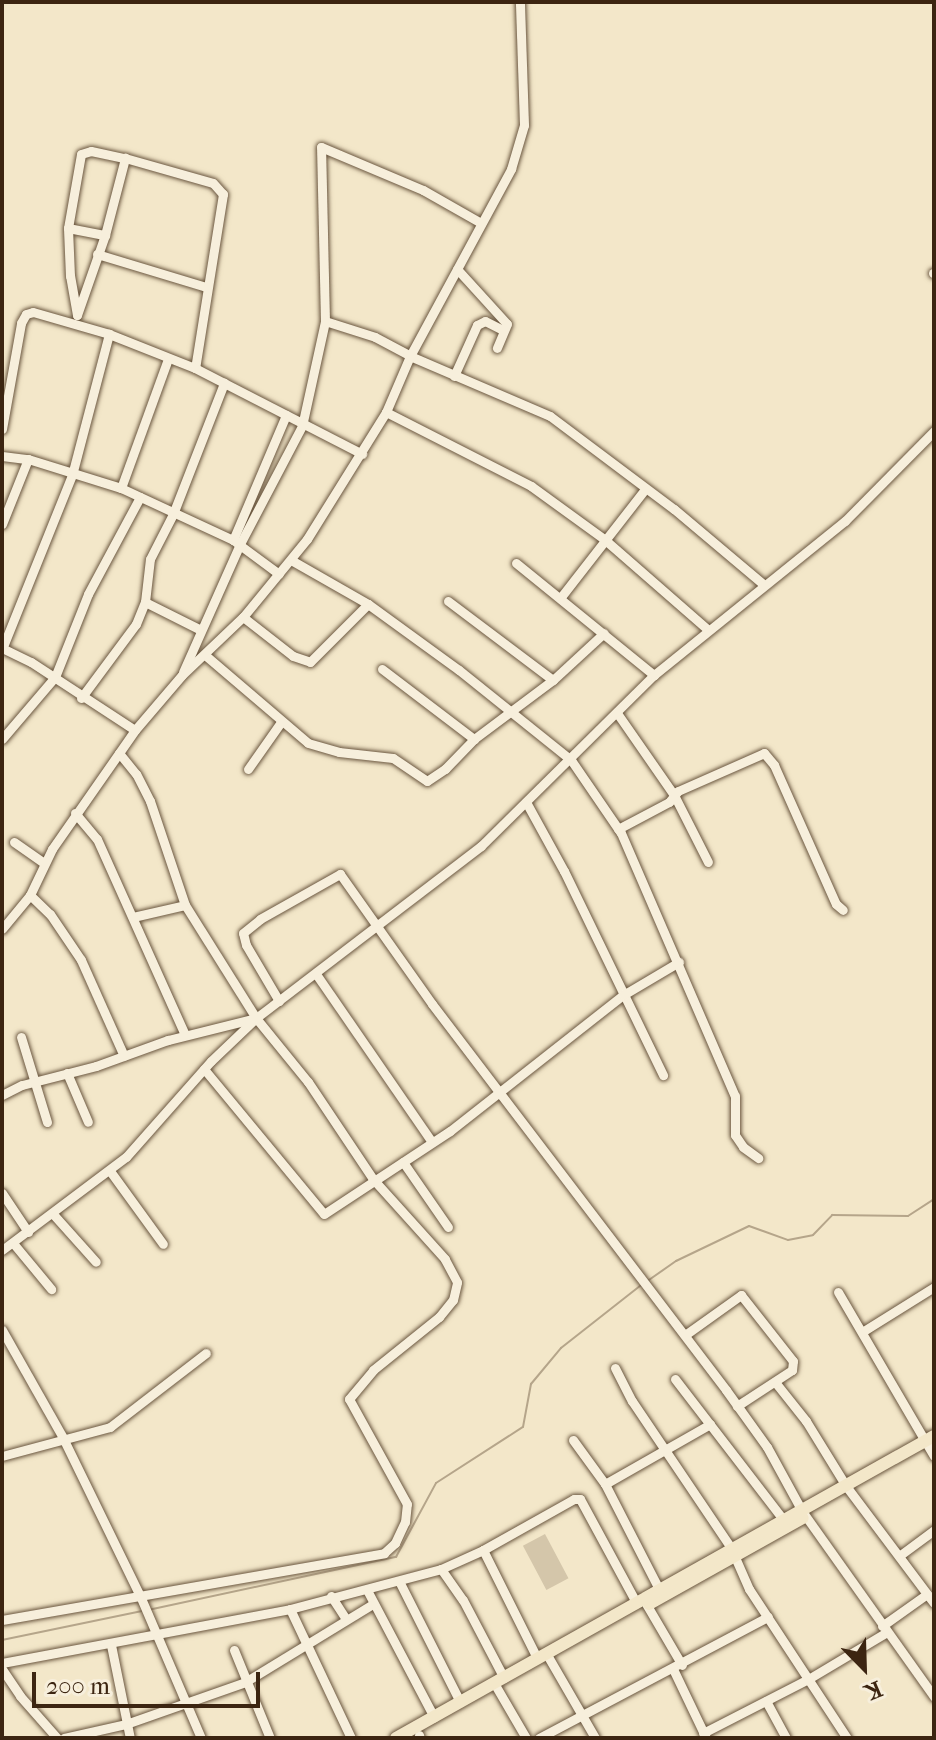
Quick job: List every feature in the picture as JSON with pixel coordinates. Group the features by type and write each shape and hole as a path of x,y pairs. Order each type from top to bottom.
{"main road":[{"path":"417,1737 545,1657 930,1445"},
{"path":"642,1602 659,1589 732,1553 783,1519 804,1514"},
{"path":"396,1738 498,1684"}],"street":[{"path":"2,929 30,895 44,863 75,813 135,730 182,675 243,617 291,560 362,454 386,412 410,356 511,169 524,125 520,2"},
{"path":"236,542 302,426 325,321 321,147 423,190 481,223"},
{"path":"77,319 70,276 68,228 81,154 91,151 125,158 213,183 223,194 195,368"},
{"path":"77,319 105,235 125,158"},
{"path":"68,228 105,235"},
{"path":"97,254 206,287"},
{"path":"457,269 507,324 497,348"},
{"path":"2,429 21,323 26,314 33,312 77,319 195,368 302,426 362,454"},
{"path":"325,321 375,337 454,376 550,416 674,509 763,584"},
{"path":"454,376 477,325 485,321 503,330"},
{"path":"109,334 72,475 2,648 55,677 81,698 135,730"},
{"path":"121,488 168,359"},
{"path":"81,698 121,648 145,602 146,573 173,514 224,383"},
{"path":"386,412 531,486 604,539 707,629"},
{"path":"182,675 286,415"},
{"path":"2,1250 110,1171 204,1069 256,1018 481,846 654,675 707,629 845,521 934,431"},
{"path":"2,456 28,459 121,488 236,542 279,574"},
{"path":"2,524 28,459"},
{"path":"561,597 645,489"},
{"path":"2,739 55,677 88,594 140,497"},
{"path":"291,560 368,604 571,760 618,829 679,962 735,1096 735,1135 743,1147 758,1158"},
{"path":"516,563 654,675"},
{"path":"448,601 553,680"},
{"path":"145,602 199,629"},
{"path":"243,617 293,656 310,662 368,604"},
{"path":"205,655 281,722 319,747 393,758 427,781 445,769 474,739 553,680 604,633"},
{"path":"382,669 474,739"},
{"path":"617,713 674,795 708,862"},
{"path":"248,769 281,722"},
{"path":"2,1620 356,1561 384,1553 395,1543 405,1522 407,1504 349,1399 373,1370 439,1317 453,1300 457,1282 445,1259 373,1179 308,1082 256,1018 185,905 150,801 136,774 119,753"},
{"path":"618,829 669,802 674,795 764,753 774,765 836,904 843,910"},
{"path":"526,802 564,871 663,1075"},
{"path":"75,813 97,839 185,1035"},
{"path":"14,842 44,863"},
{"path":"279,1001 246,945 243,933 260,919 340,874 498,1093 685,1335 767,1447 804,1514 934,1697"},
{"path":"30,895 50,914 81,960 124,1056"},
{"path":"133,917 185,905"},
{"path":"204,1069 319,1212 332,1212 373,1179 450,1131 623,995 679,962"},
{"path":"316,974 431,1141"},
{"path":"2,1095 34,1081 185,1035 256,1018"},
{"path":"21,1037 47,1122"},
{"path":"67,1073 88,1122"},
{"path":"403,1162 448,1227"},
{"path":"110,1171 163,1244"},
{"path":"2,1193 28,1232"},
{"path":"53,1214 96,1262"},
{"path":"13,1243 51,1289"},
{"path":"862,1332 934,1287"},
{"path":"838,1292 930,1445"},
{"path":"685,1335 741,1295 793,1361 792,1370 737,1406"},
{"path":"2,1330 63,1438 140,1596 201,1738"},
{"path":"2,1456 110,1427 206,1353"},
{"path":"615,1368 664,1450 732,1553 768,1617 847,1738"},
{"path":"675,1379 783,1519"},
{"path":"775,1382 934,1603"},
{"path":"605,1484 710,1424"},
{"path":"573,1440 605,1484 659,1589"},
{"path":"57,1738 20,1696 2,1666 219,1620 290,1609 441,1569 580,1499 677,1667 704,1736 810,1678 884,1629 927,1594"},
{"path":"899,1556 934,1530"},
{"path":"483,1550 595,1738"},
{"path":"441,1569 463,1600 498,1684 526,1738"},
{"path":"399,1581 460,1702"},
{"path":"367,1590 434,1717"},
{"path":"331,1596 346,1619"},
{"path":"64,1738 126,1724 245,1682 373,1604"},
{"path":"290,1609 351,1738"},
{"path":"539,1738 583,1718 768,1617"},
{"path":"111,1645 130,1738"},
{"path":"234,1650 270,1738"},
{"path":"766,1701 786,1738"}],"shaded area":[{"path":"545,1534 568,1578 546,1590 523,1546"}],"waterway":[{"path":"646,1282 676,1261 749,1226 788,1240 813,1235 832,1215 908,1216 934,1199"},
{"path":"148,1610 396,1557 436,1483 523,1427 531,1384 561,1348 641,1285"},
{"path":"2,1640 142,1611"}]}
